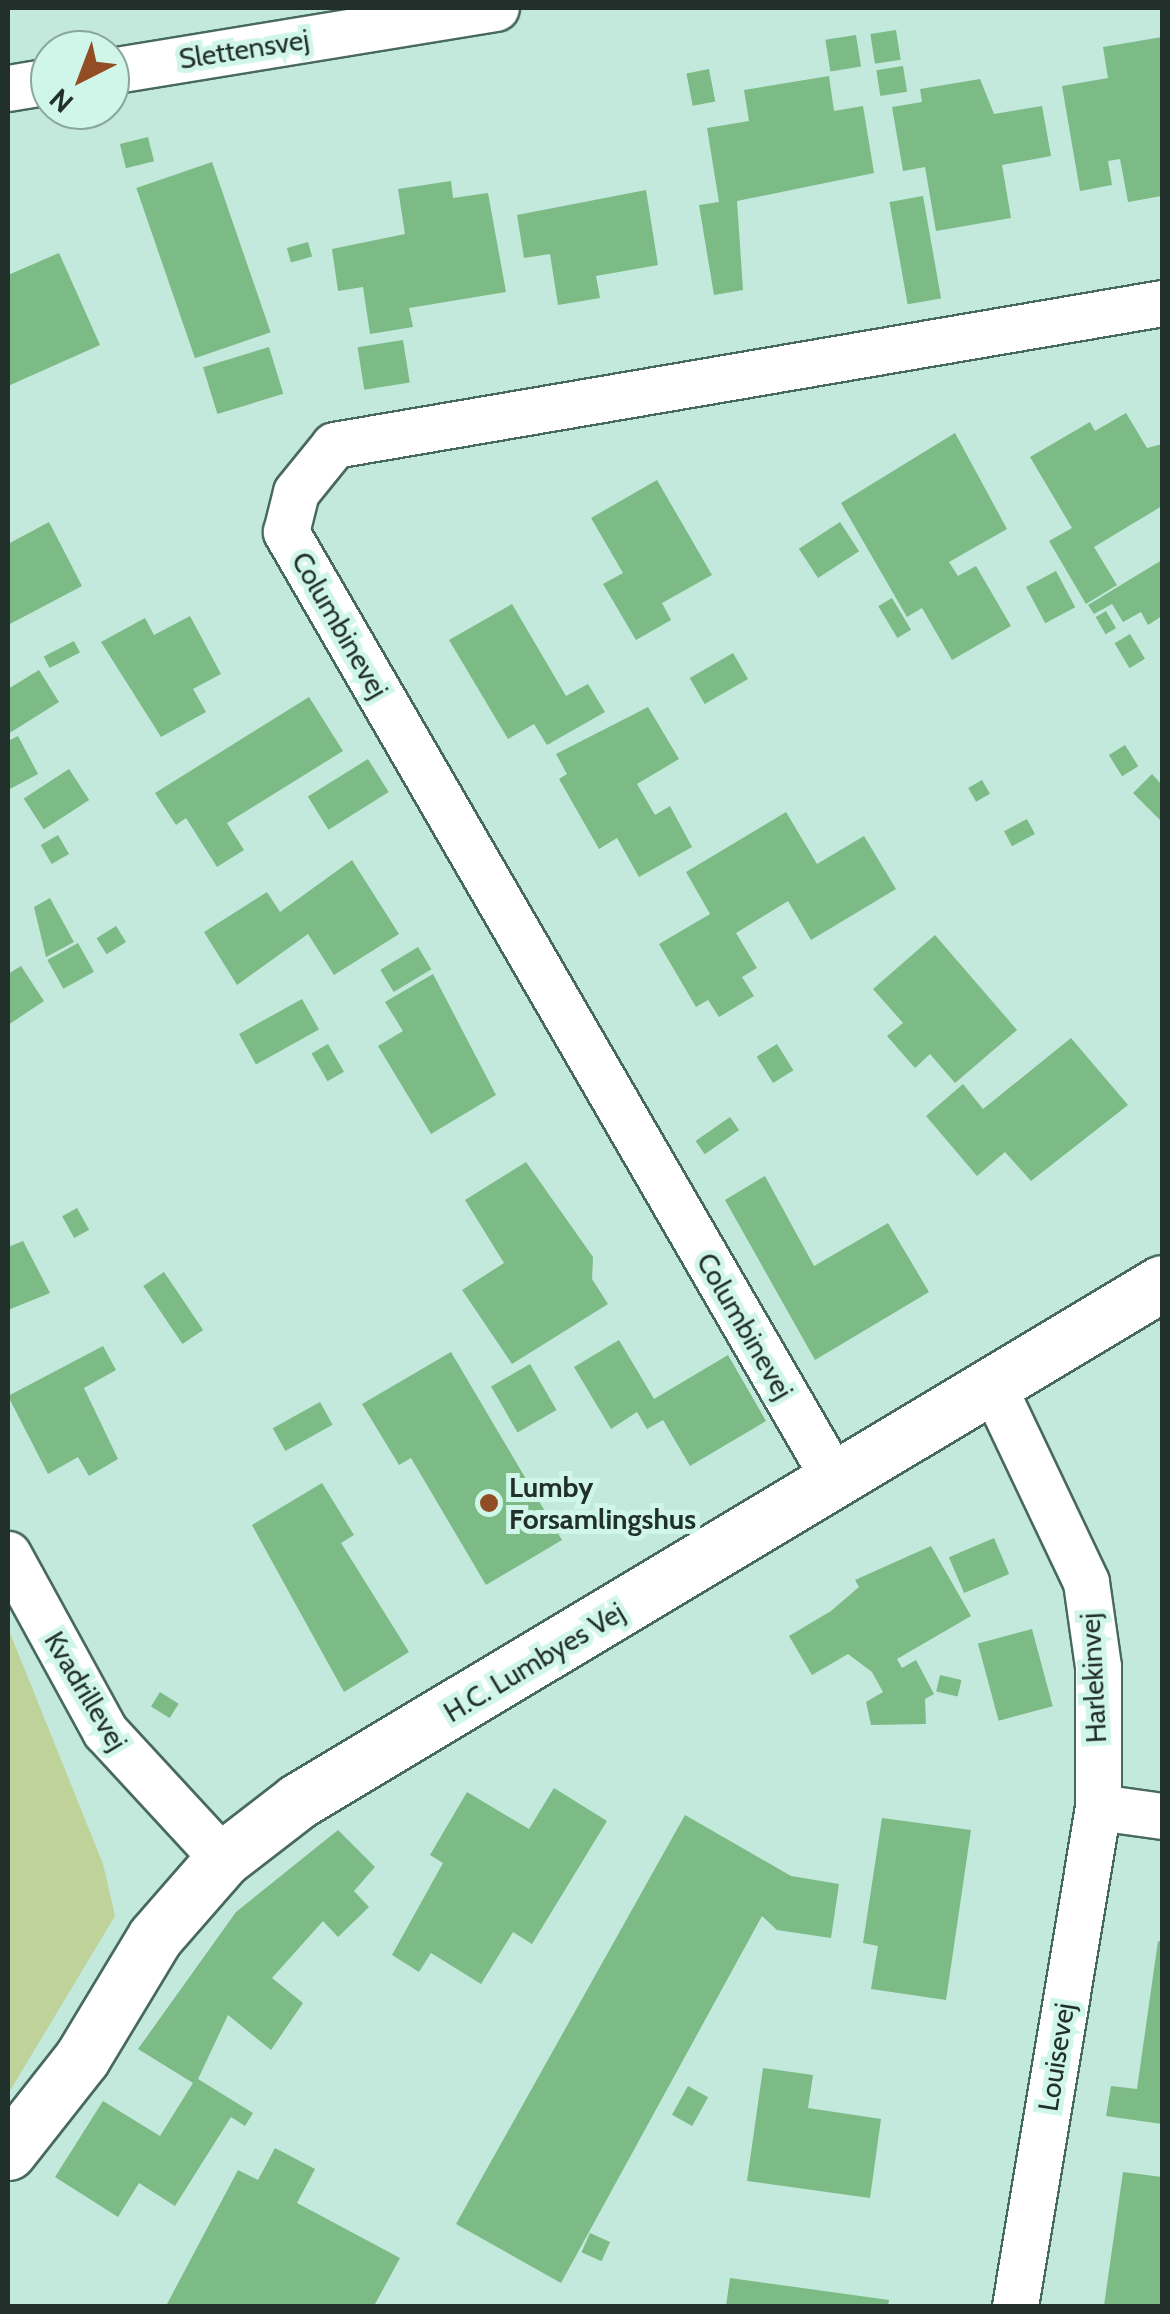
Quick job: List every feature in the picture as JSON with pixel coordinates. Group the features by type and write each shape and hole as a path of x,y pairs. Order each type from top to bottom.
{"street":[{"name":"Slettensvej","path":"130,68 443,12 496,8"},
{"name":"Columbinevej","path":"836,1482 286,532 296,492 334,445 1162,303"},
{"name":"H.C. Lumbyes Vej","path":"8,2152 82,2058 156,1936 223,1859 298,1801 836,1482 1162,1283"},
{"name":"Harlekinvej","path":"993,1386 1086,1582 1098,1666 1098,1806"},
{"name":"Kvadrillevej","path":"8,1554 105,1731 223,1859"},
{"path":"1098,1806 1162,1816"},
{"name":"Louisevej","path":"1015,2306 1098,1806"}],"green space":[{"path":"8,1628 103,1864 115,1916 8,2094"}],"building":[{"path":"896,30 901,60 875,64 870,34"},
{"path":"856,35 861,67 830,71 825,40"},
{"path":"1162,37 1162,196 1128,202 1120,159 1108,161 1112,185 1080,191 1062,86 1108,78 1103,47"},
{"path":"903,66 907,92 880,96 876,70"},
{"path":"709,69 715,101 693,106 686,73"},
{"path":"829,76 834,111 863,106 874,173 737,201 743,290 714,295 699,205 719,202 707,128 749,121 744,90"},
{"path":"980,79 994,114 1042,106 1051,156 1002,165 1011,218 936,231 925,167 903,171 892,107 922,102 920,89"},
{"path":"148,137 154,161 126,168 120,144"},
{"path":"212,162 271,332 195,358 136,188"},
{"path":"451,181 453,198 488,193 506,292 409,308 413,327 370,334 363,287 338,291 332,249 405,234 398,189"},
{"path":"646,190 658,265 596,276 600,298 558,305 550,254 524,258 517,215"},
{"path":"923,196 941,298 908,304 890,202"},
{"path":"308,242 312,256 291,262 287,248"},
{"path":"59,253 100,345 8,386 8,275"},
{"path":"403,340 410,382 364,390 358,347"},
{"path":"269,347 283,394 217,414 203,367"},
{"path":"1126,413 1147,448 1162,444 1162,506 1094,547 1117,585 1086,604 1049,541 1072,528 1030,457 1090,422 1095,431"},
{"path":"955,433 1007,529 949,562 958,576 976,566 1011,626 952,660 922,608 907,617 841,503"},
{"path":"657,480 712,575 662,603 671,620 636,640 603,584 623,573 591,518"},
{"path":"49,522 82,586 8,625 8,544"},
{"path":"840,522 859,551 818,578 799,549"},
{"path":"1162,560 1162,616 1148,625 1141,612 1123,622 1112,604 1094,614 1088,605"},
{"path":"1056,571 1075,607 1045,623 1026,587"},
{"path":"892,598 911,630 897,638 878,606"},
{"path":"512,604 566,696 588,684 605,712 547,745 534,724 508,739 449,640"},
{"path":"1106,611 1116,628 1106,634 1096,617"},
{"path":"190,616 221,674 193,689 206,712 161,737 101,642 145,618 154,635"},
{"path":"1130,634 1145,659 1130,668 1115,643"},
{"path":"74,641 80,653 50,668 44,656"},
{"path":"733,653 748,679 705,704 690,678"},
{"path":"39,670 59,702 8,734 8,689"},
{"path":"309,697 343,751 227,823 244,850 217,867 186,818 176,825 155,793"},
{"path":"648,707 679,759 637,784 655,815 670,806 692,847 639,877 617,838 599,849 559,779 567,774 556,754"},
{"path":"18,736 38,774 8,790 8,741"},
{"path":"1125,745 1138,766 1122,776 1109,755"},
{"path":"368,759 389,792 328,830 308,797"},
{"path":"69,769 89,800 44,829 24,798"},
{"path":"1152,774 1162,785 1162,822 1133,793"},
{"path":"982,780 990,794 976,802 968,788"},
{"path":"786,812 817,864 864,836 896,889 811,940 788,901 736,933 757,968 742,977 754,996 719,1017 708,1000 696,1007 659,944 710,914 686,872"},
{"path":"1027,819 1035,834 1012,846 1004,831"},
{"path":"58,835 69,854 52,864 41,845"},
{"path":"352,860 399,934 334,975 308,934 237,985 204,932 267,892 280,912"},
{"path":"50,898 74,942 46,957 34,907"},
{"path":"116,926 126,942 107,954 96,938"},
{"path":"935,935 1017,1030 955,1083 930,1054 915,1068 887,1036 903,1023 873,989"},
{"path":"78,943 94,972 63,989 47,960"},
{"path":"418,947 431,969 394,992 380,970"},
{"path":"21,966 44,1001 8,1025 8,974"},
{"path":"433,974 496,1095 431,1134 378,1046 403,1031 385,1002"},
{"path":"302,999 319,1030 256,1065 239,1034"},
{"path":"1071,1038 1128,1105 1031,1181 1005,1152 977,1176 926,1116 963,1084 983,1109"},
{"path":"328,1044 344,1072 328,1081 312,1054"},
{"path":"777,1044 793,1070 773,1083 757,1057"},
{"path":"730,1117 739,1130 705,1154 696,1141"},
{"path":"526,1162 593,1257 592,1279 608,1304 512,1364 462,1290 504,1263 465,1200"},
{"path":"765,1176 814,1266 888,1223 929,1292 815,1360 725,1200"},
{"path":"77,1208 89,1230 74,1238 62,1216"},
{"path":"23,1241 50,1293 8,1310 8,1247"},
{"path":"164,1272 203,1330 182,1344 143,1286"},
{"path":"619,1340 654,1399 728,1355 766,1421 690,1466 663,1420 647,1429 637,1412 611,1429 574,1367"},
{"path":"103,1346 116,1370 84,1388 118,1459 89,1476 78,1457 48,1474 8,1396"},
{"name":"Lumby Forsamlingshus","path":"451,1352 562,1540 486,1585 411,1458 399,1465 362,1404"},
{"path":"530,1364 556,1410 518,1432 491,1386"},
{"path":"320,1402 333,1425 285,1451 273,1428"},
{"path":"322,1483 354,1535 341,1543 409,1652 344,1692 252,1525"},
{"path":"994,1538 1009,1574 964,1593 949,1557"},
{"path":"931,1546 971,1616 897,1659 902,1668 916,1660 934,1694 925,1699 926,1724 871,1725 866,1702 883,1692 872,1672 848,1654 812,1675 789,1636 831,1611 859,1587 855,1580"},
{"path":"1032,1629 1053,1706 999,1721 978,1643"},
{"path":"940,1675 961,1680 958,1697 936,1692"},
{"path":"160,1692 179,1704 170,1718 151,1706"},
{"path":"554,1788 607,1821 532,1944 513,1932 481,1984 431,1953 419,1972 392,1955 443,1863 430,1855 467,1792 529,1829"},
{"path":"685,1815 791,1876 839,1884 831,1938 777,1930 762,1916 561,2283 456,2224"},
{"path":"882,1818 971,1830 946,2000 871,1989 878,1946 863,1943"},
{"path":"338,1830 375,1867 354,1891 369,1907 338,1937 323,1921 272,1978 303,2003 271,2050 228,2015 198,2079 253,2113 245,2126 231,2117 175,2206 139,2183 118,2217 55,2177 103,2101 160,2136 193,2083 138,2049 236,1912"},
{"path":"1158,1941 1162,1942 1162,2124 1106,2116 1111,2086 1137,2089"},
{"path":"763,2068 813,2075 808,2108 881,2119 870,2198 747,2181"},
{"path":"688,2086 708,2097 692,2126 672,2115"},
{"path":"275,2148 315,2169 297,2203 400,2258 374,2306 166,2306 238,2170 258,2180"},
{"path":"1123,2172 1162,2177 1162,2306 1104,2306"},
{"path":"590,2233 610,2242 602,2261 581,2252"},
{"path":"730,2278 889,2300 888,2306 726,2306"}],"place":[{"name":"Lumby Forsamlingshus","path":"489,1503"}]}
